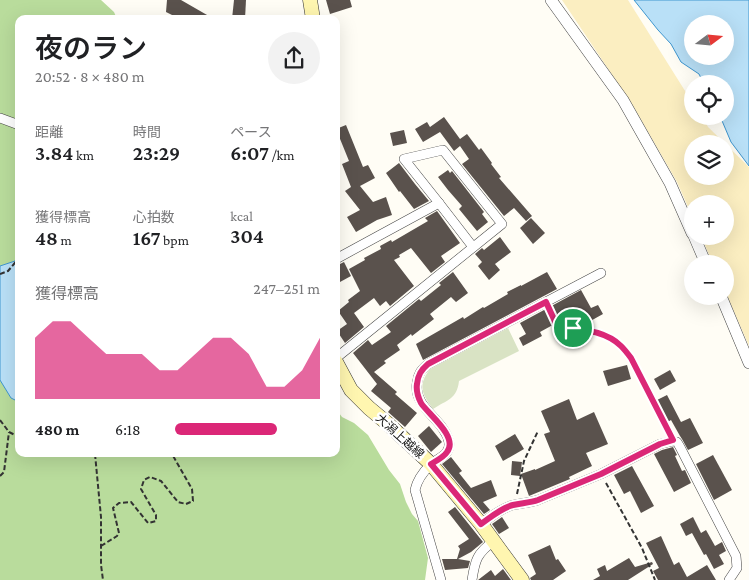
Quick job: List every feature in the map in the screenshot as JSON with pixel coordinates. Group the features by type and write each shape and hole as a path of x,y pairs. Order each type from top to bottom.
{"main road":[{"path":"310,0 313,15"},
{"name":"大潟上越線","path":"340,369 351,390 431,464 481,524 522,580"}],"street":[{"path":"551,0 623,100 670,184 684,215"},
{"path":"0,118 15,124"},
{"path":"340,355 473,248 502,224 443,150 404,159 473,248"},
{"path":"340,257 439,203"},
{"path":"441,580 415,490 416,483 431,464 448,452 450,446 444,429 422,404 418,396 416,387 420,370 428,364 601,273"},
{"path":"725,305 749,363"},
{"path":"481,524 495,513 515,504 538,500 601,474 660,444 673,440 680,447 736,556 737,568 728,580"},
{"path":"472,580 478,554 494,541"}],"path":[{"path":"0,274 8,271 15,263"},
{"path":"546,302 558,328 590,331 613,339 623,347 631,358 673,440"},
{"path":"0,420 9,432 15,435"},
{"path":"515,504 524,461 538,431"},
{"path":"0,476 4,472 9,432"},
{"path":"95,457 103,580"},
{"path":"101,546 119,533 113,508 119,503 130,502 148,523 156,521 156,515 141,489 144,480 150,477 161,481 178,502 186,504 193,501 192,489 174,457"},
{"path":"601,474 642,548 655,580"}],"green space":[{"path":"0,0 101,0 115,15 15,15 15,457 340,457 340,414 368,435 389,470 400,484 406,502 418,521 428,558 425,580 0,580"},
{"path":"508,328 519,351 459,381 454,395 433,409 422,389 430,369"}],"sand":[{"path":"562,0 628,0 684,89 684,125 707,125 716,135 684,135 684,185 734,185 734,152 749,167 749,346 731,305 734,305 734,255 709,255 705,245 734,245 734,195 684,195 684,198 677,182 633,106"}],"water":[{"path":"634,0 749,0 749,166 734,146 734,135 728,135 724,125 734,125 734,75 700,75 686,65 734,65 734,15 684,15 684,64 671,44"},
{"path":"15,261 15,400 11,398 0,380 0,266"}],"building":[{"path":"167,0 181,0 207,15 172,15 166,12"},
{"path":"234,0 246,0 245,15 232,15"},
{"path":"326,0 350,0 352,7 330,14"},
{"path":"444,117 460,139 467,134 479,150 481,148 501,177 499,178 532,216 526,221 514,208 504,216 462,164 469,159 460,146 454,151 440,132 423,142 415,129 427,122 430,127"},
{"path":"346,125 363,167 368,165 375,178 360,186 373,202 386,197 392,215 377,220 356,232 347,217 360,210 345,191 351,187 342,164 349,161 340,139 340,127"},
{"path":"404,130 407,143 393,146 390,133"},
{"path":"399,163 429,201 414,209 399,192 386,173"},
{"path":"448,170 450,173 452,171 484,212 482,214 488,222 477,231 459,209 462,206 438,177"},
{"path":"437,211 460,243 441,256 445,262 431,273 411,248 399,255 400,257 394,260 414,286 390,306 386,301 380,306 374,298 354,313 364,327 345,343 340,336 340,329 347,324 340,314 340,309 360,291 349,269 381,249 380,246 391,240 392,242 428,221 425,218"},
{"path":"531,218 545,233 533,244 520,228"},
{"path":"500,237 511,252 495,264 500,270 489,280 478,266 482,262 475,254 482,248 484,250"},
{"path":"344,262 351,276 340,282 340,264"},
{"path":"453,272 468,293 456,302 451,297 430,314 434,319 397,345 400,350 384,361 386,363 374,372 417,413 405,427 388,412 391,408 371,391 377,384 353,353 368,340 372,345 391,332 386,326 419,299 421,301 441,285 439,283"},
{"path":"547,272 557,289 423,360 416,344 463,317 464,319 484,308 508,294 507,292"},
{"path":"581,290 591,308 598,305 603,314 585,324 580,314 562,324 560,321 540,332 542,336 523,346 519,338 526,334 520,323"},
{"path":"627,365 631,379 608,386 603,371"},
{"path":"670,370 676,381 660,390 654,379"},
{"path":"667,395 681,422 690,418 703,443 688,450 671,420 666,423 655,401"},
{"path":"569,399 577,420 594,412 608,444 586,453 592,466 569,477 570,479 529,496 521,474 555,461 544,434 550,432 541,411"},
{"path":"429,426 442,442 431,452 418,436"},
{"path":"515,434 524,449 503,461 495,446"},
{"path":"673,447 682,471 685,470 691,483 674,492 654,454"},
{"path":"713,455 732,490 714,500 696,464"},
{"path":"451,457 462,471 459,473 471,488 491,480 497,496 483,502 490,510 484,514 442,464"},
{"path":"512,461 522,462 520,476 511,475"},
{"path":"632,466 654,506 641,513 630,491 624,494 614,475"},
{"path":"455,507 483,542 471,552 458,559 470,561 468,568 445,570 442,559 457,559 460,549 458,546 469,539 448,512"},
{"path":"502,517 509,528 499,534 492,524"},
{"path":"693,517 701,533 706,530 715,546 722,542 726,551 719,555 724,564 714,569 692,533 686,536 680,524"},
{"path":"661,536 674,565 679,562 687,577 707,565 716,580 658,580 653,571 659,568 646,543"},
{"path":"550,545 556,560 558,559 566,571 553,580 531,580 530,578 536,574 528,555"},
{"path":"629,558 635,567 652,562 653,564 628,580 593,580 600,576 597,569 605,565 607,571"},
{"path":"503,569 511,580 478,580 491,570 495,576"}],"route":[{"path":"546,302 558,328 573,328 590,331 613,339 623,347 631,358 673,440 660,444 601,474 538,500 509,506 495,513 481,524 431,464 448,452 450,446 444,429 422,404 418,396 416,387 420,370 546,302"}]}
